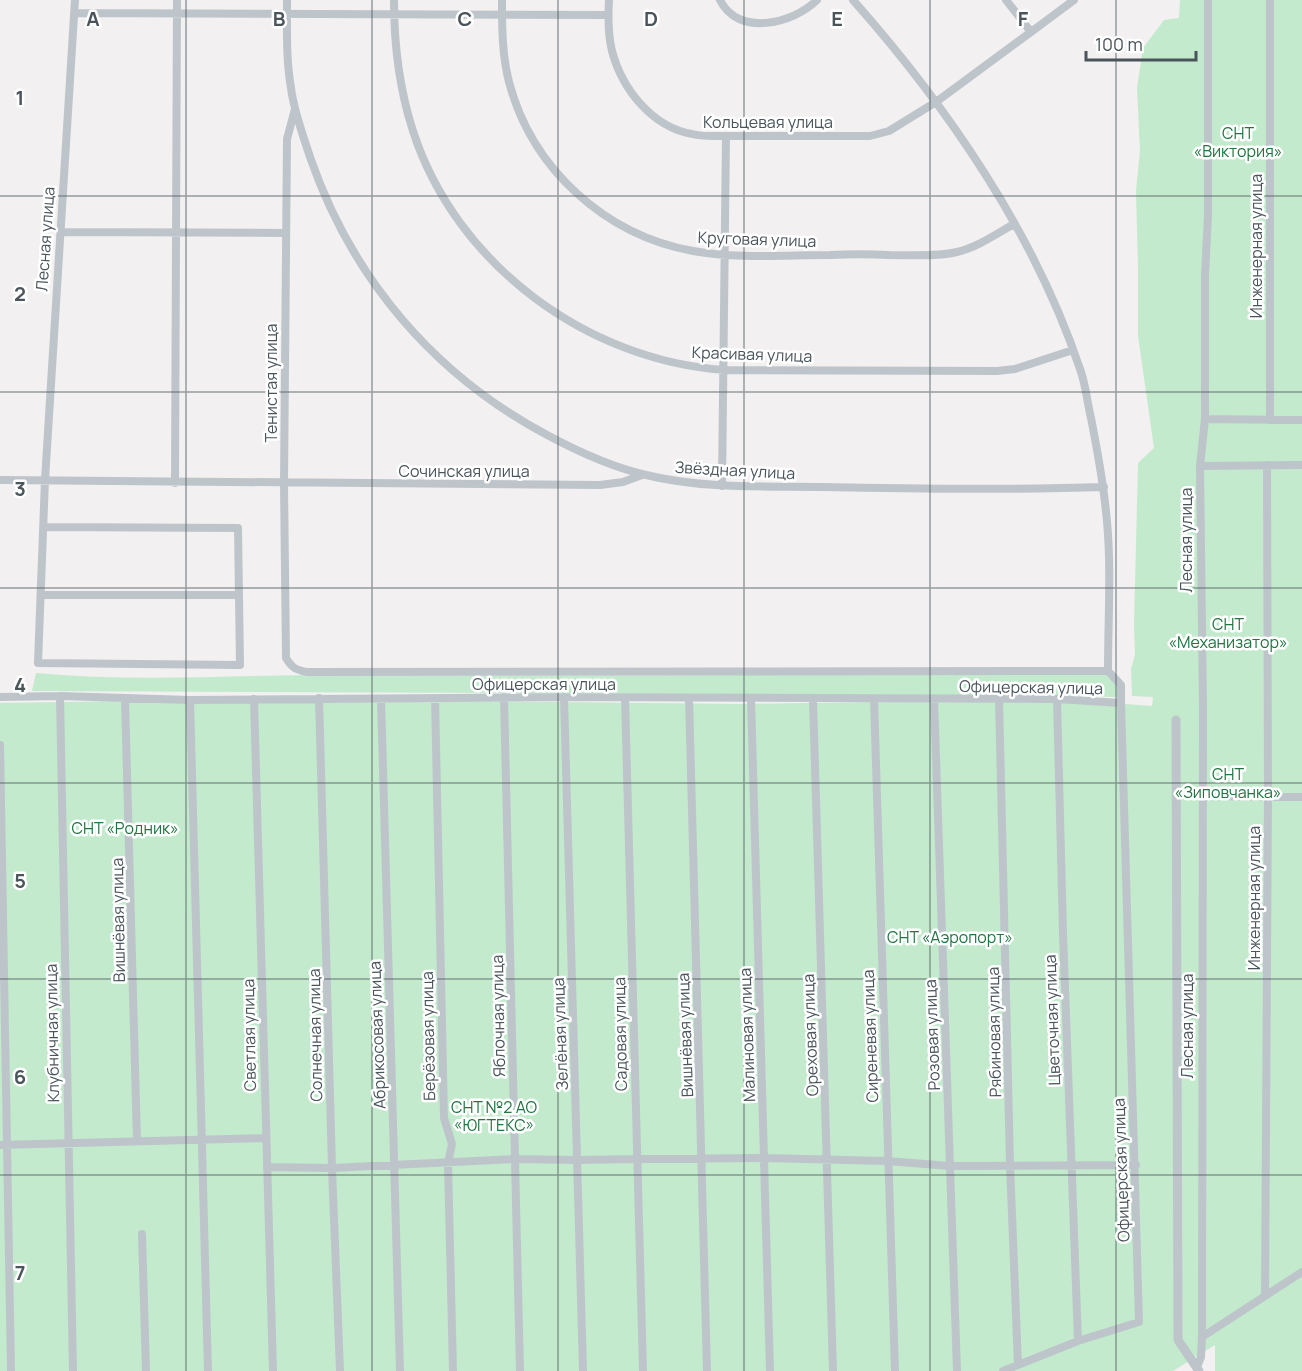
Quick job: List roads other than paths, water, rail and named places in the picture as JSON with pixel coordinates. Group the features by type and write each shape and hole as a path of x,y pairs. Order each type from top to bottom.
{"street":[{"name":"Лесная улица","path":"75,0 45,480 38,663 240,664 239,595"},
{"path":"175,483 177,0"},
{"name":"Звёздная улица","path":"287,0 290,86 295,109 321,189 340,229 359,261 407,326 450,369 491,402 520,421 568,446 643,475 681,483 722,486 873,488 1104,487"},
{"name":"Красивая улица","path":"394,0 394,37 412,130 441,194 471,237 498,267 548,308 576,326 616,346 671,363 694,368 724,370 997,371 1015,369 1073,350"},
{"name":"Круговая улица","path":"502,0 504,58 526,129 555,172 592,207 632,230 674,247 706,253 922,255 957,252 980,244 1014,224"},
{"name":"Кольцевая улица","path":"609,0 611,49 631,93 643,107 657,119 691,134 726,136 880,134 889,131 936,102 1074,0"},
{"path":"720,0 732,16 755,22 787,20 809,8 817,0"},
{"path":"854,0 891,43 936,102 1014,224 1045,283 1081,370 1104,487 1109,557 1108,671 1121,685 1121,703"},
{"path":"1006,0 1030,32"},
{"name":"Лесная улица","path":"1198,1369 1202,1337 1200,466 1204,419 1208,202 1208,0"},
{"name":"Инженерная улица","path":"1270,0 1270,420"},
{"path":"74,13 608,15"},
{"name":"Тенистая улица","path":"295,109 287,139 284,483 286,658 291,667 308,672 922,669 1108,671"},
{"path":"722,486 726,136"},
{"path":"61,232 286,233"},
{"path":"1204,419 1302,420"},
{"name":"Инженерная улица","path":"1265,1296 1267,465"},
{"path":"1200,466 1302,465"},
{"name":"Сочинская улица","path":"0,480 600,485 623,482 643,475"},
{"path":"42,595 239,595 238,528 44,526"},
{"name":"Офицерская улица","path":"0,697 60,696 190,700 504,697 1057,699 1121,703 1139,1322 1078,1341 1003,1371"},
{"name":"Клубничная улица","path":"60,696 73,1371"},
{"name":"Яблочная улица","path":"504,697 520,1371"},
{"name":"Зелёная улица","path":"564,697 583,1371"},
{"name":"Садовая улица","path":"625,697 643,1371"},
{"name":"Солнечная улица","path":"319,698 340,1371"},
{"name":"Берёзовая улица","path":"435,698 444,1118 452,1144 448,1163 453,1371"},
{"name":"Вишнёвая улица","path":"688,698 707,1371"},
{"name":"Вишнёвая улица","path":"125,699 137,1141"},
{"name":"Светлая улица","path":"254,699 273,1371"},
{"name":"Абрикосовая улица","path":"381,699 400,1371"},
{"name":"Малиновая улица","path":"751,699 770,1371"},
{"name":"Ореховая улица","path":"813,699 833,1371"},
{"name":"Сиреневая улица","path":"874,699 895,1371"},
{"name":"Розовая улица","path":"934,699 957,1371"},
{"name":"Рябиновая улица","path":"999,699 1010,1164 1018,1365"},
{"name":"Цветочная улица","path":"1057,699 1078,1341"},
{"path":"190,700 208,1371"},
{"name":"Лесная улица","path":"1176,720 1178,1340 1198,1369"},
{"path":"0,745 4,909 3,1145 11,1371"},
{"path":"1202,796 1302,797"},
{"path":"3,1145 266,1138"},
{"path":"267,1167 332,1167 515,1159 637,1158 887,1161 950,1166 1136,1165"},
{"path":"142,1234 146,1371"},
{"path":"1202,1337 1302,1272"}],"park label":[{"name":"СНТ «Виктория»","path":"1238,142"},
{"name":"СНТ «Механизатор»","path":"1228,633"},
{"name":"СНТ «Зиповчанка»","path":"1228,783"},
{"name":"СНТ «Родник»","path":"125,828"},
{"name":"СНТ «Аэропорт»","path":"950,937"},
{"name":"СНТ №2 АО «ЮГТЕКС»","path":"494,1116"}]}
